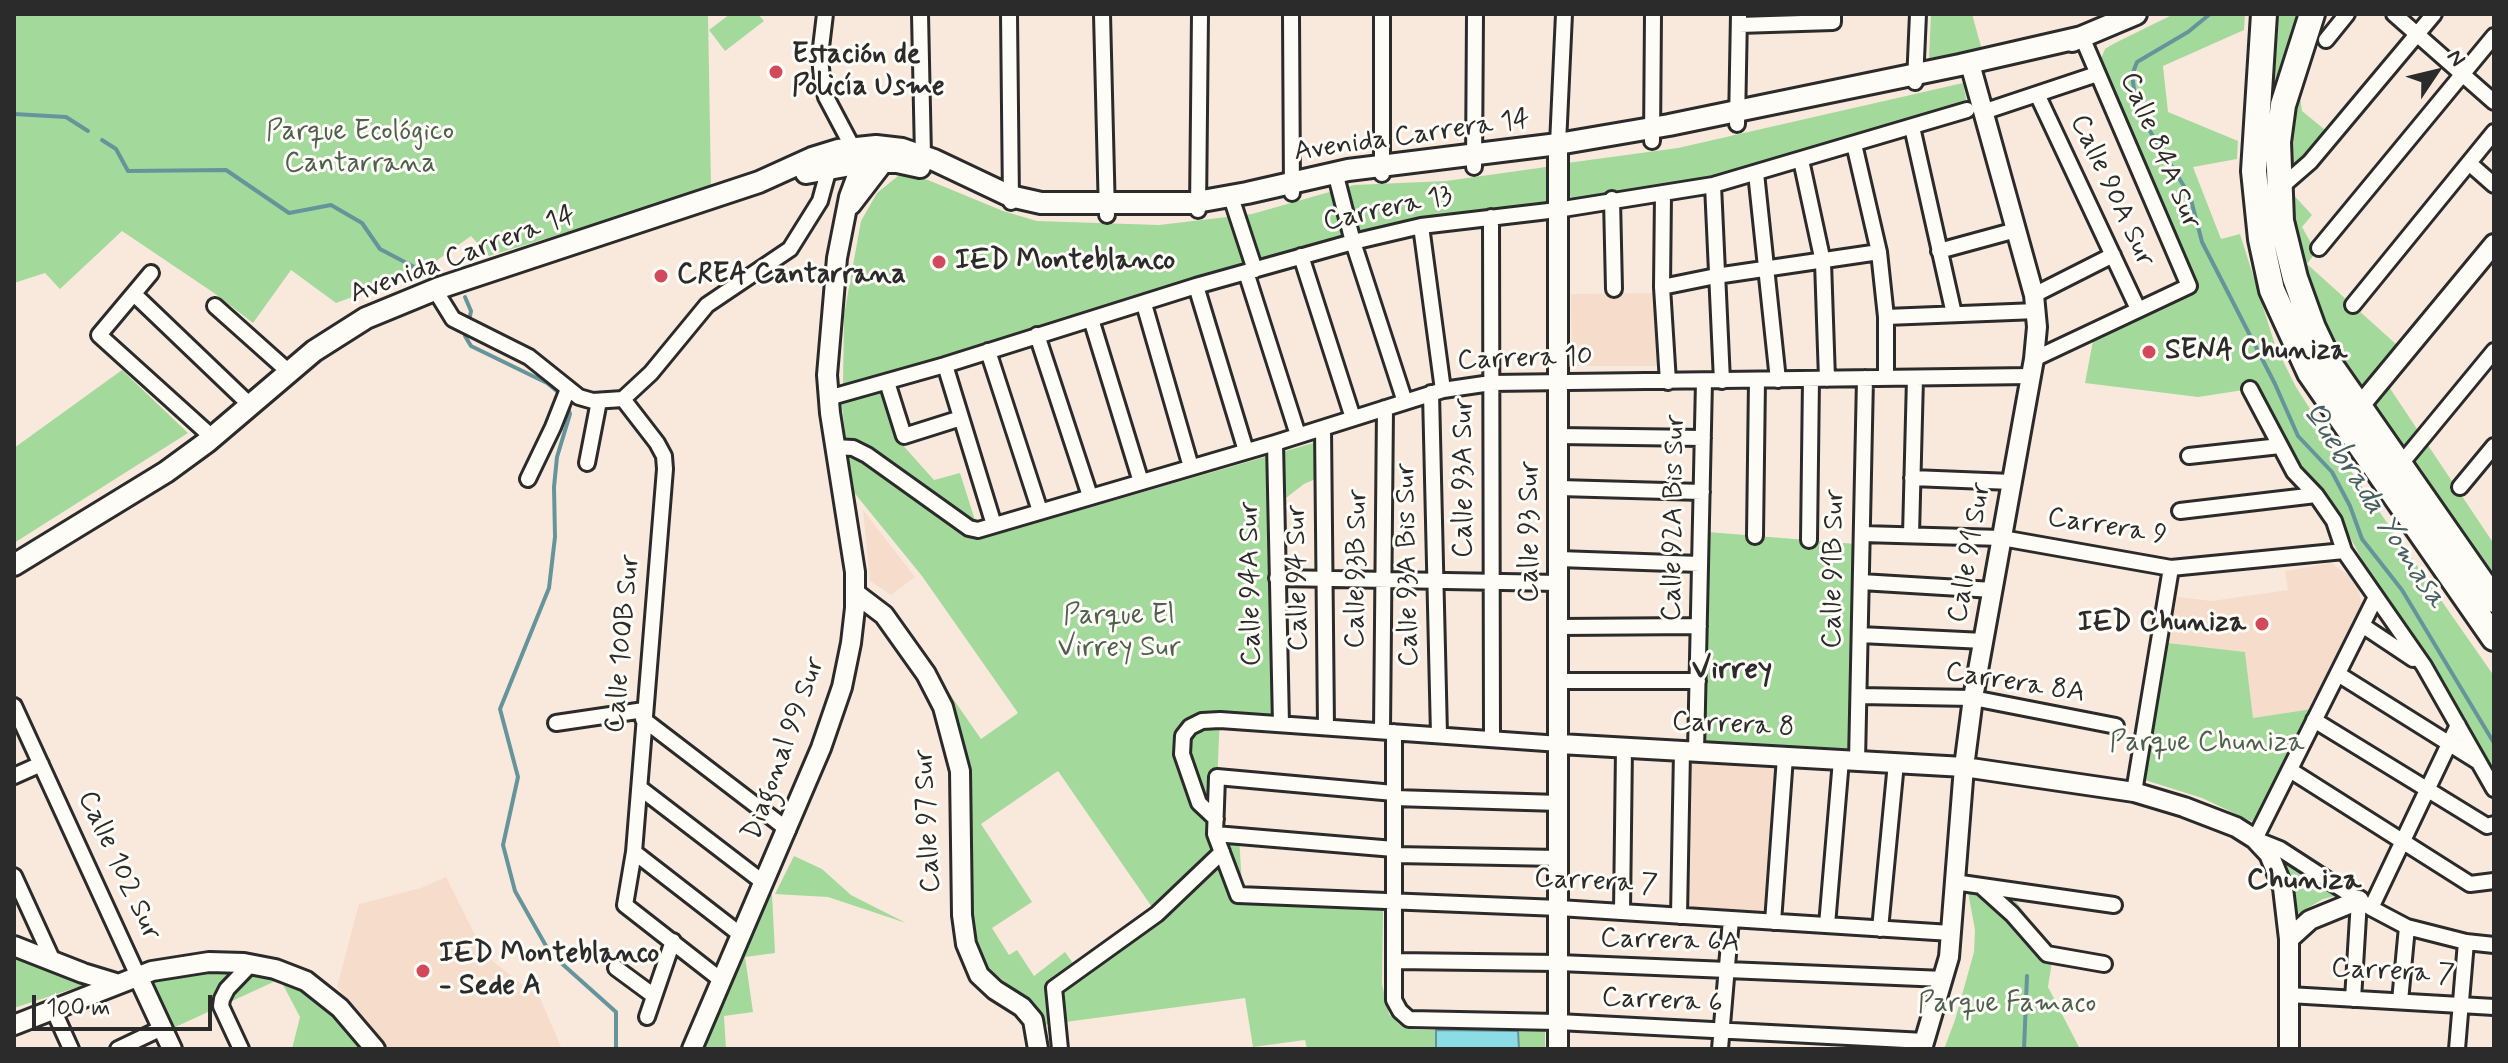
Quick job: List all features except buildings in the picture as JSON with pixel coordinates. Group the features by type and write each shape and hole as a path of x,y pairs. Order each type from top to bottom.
{"highway":[{"path":"2264,14 2254,171 2261,239 2272,290 2310,373 2494,638"},
{"path":"2312,14 2283,105 2278,142 2281,221 2288,258 2326,357 2494,600"}],"main road":[{"name":"Avenida Carrera 14","path":"1915,79 1972,71 2032,57 2136,14"},
{"name":"Avenida Carrera 14","path":"889,154 1052,215 1198,207 1232,202 1336,176 1558,150 1652,134 1915,79 2082,37"},
{"name":"Avenida Carrera 14","path":"759,182 829,168 861,152"},
{"name":"Avenida Carrera 14","path":"14,565 147,485 212,437 344,330 435,290 759,182 812,158 861,152 923,156 1011,201"}],"street":[{"path":"825,14 820,56 826,97 861,152"},
{"path":"920,14 923,156"},
{"path":"1009,14 1011,201"},
{"path":"1102,14 1107,210"},
{"path":"1198,207 1200,14"},
{"path":"1291,14 1292,188"},
{"path":"1382,14 1382,169"},
{"path":"1474,161 1475,14"},
{"name":"Calle 93 Sur","path":"1558,1049 1557,210 1564,14"},
{"path":"1652,134 1653,14"},
{"path":"1915,79 1918,14"},
{"path":"2326,40 2347,14"},
{"path":"2394,14 2494,102"},
{"path":"2278,184 2287,182 2310,162 2434,14"},
{"path":"1737,117 1739,19 1833,18"},
{"path":"2319,248 2494,36"},
{"name":"Calle 84A Sur","path":"2082,37 2189,286 2138,309"},
{"name":"Calle 91 Sur","path":"1924,1045 1944,979 1973,698 2032,367 2035,303 2016,230 1975,111 1972,71"},
{"name":"Carrera 13","path":"828,398 945,365 1196,286 1353,242 1421,226 1557,210 1713,185 2037,94 2097,74"},
{"name":"Calle 90A Sur","path":"2037,94 2138,309"},
{"path":"1912,127 1954,314"},
{"path":"2353,305 2494,132"},
{"path":"1854,144 1879,252 1886,317 1886,378"},
{"name":"Diagonal 99 Sur","path":"692,1049 821,748 842,687 851,643 855,593 848,521 828,398 830,321 845,214 861,152"},
{"path":"845,214 889,154"},
{"path":"1801,160 1823,262 1827,379"},
{"path":"2469,163 2494,185"},
{"path":"435,290 453,319 529,357 579,397 599,401 623,399 644,381 707,305 790,249 820,201 829,168"},
{"path":"1756,173 1778,380"},
{"path":"1336,176 1353,242 1405,402"},
{"path":"1713,185 1722,381"},
{"path":"1663,194 1662,287 1668,382"},
{"path":"1612,199 1614,289"},
{"path":"1232,202 1298,435"},
{"name":"Calle 93A Sur","path":"1491,217 1492,739"},
{"name":"Calle 93A Bis Sur","path":"1421,226 1437,392 1435,581 1439,735"},
{"path":"1939,251 2016,230"},
{"path":"2359,407 2494,244"},
{"path":"1662,287 1879,252"},
{"path":"1886,317 1954,314 2035,303 2113,255"},
{"path":"1301,256 1353,418"},
{"path":"151,273 99,335 212,437"},
{"path":"1196,286 1246,451"},
{"path":"134,294 250,405"},
{"path":"1144,304 1191,467"},
{"path":"215,306 289,372"},
{"path":"2032,367 2138,309"},
{"path":"1091,319 1141,482"},
{"path":"1037,335 1090,496"},
{"path":"988,351 1040,511"},
{"path":"2400,465 2494,351"},
{"path":"834,447 853,448 867,455 969,528 978,530 994,525 945,365"},
{"name":"Carrera 10","path":"994,525 1437,392 1491,383 1915,378 2032,367"},
{"name":"Calle 91B Sur","path":"1827,925 1859,696 1865,378"},
{"path":"1911,535 1915,378"},
{"path":"1809,540 1811,379"},
{"path":"1755,536 1757,380"},
{"name":"Calle 92A Bis Sur","path":"1679,916 1689,751 1698,681 1704,381"},
{"path":"887,382 904,436 961,418"},
{"path":"528,479 568,389"},
{"path":"2250,389 2294,472 2316,495 2334,521 2344,551 2424,666 2494,789"},
{"name":"Calle 100B Sur","path":"623,399 657,443 664,456 665,469 640,788 625,905 673,941"},
{"path":"587,463 599,401"},
{"name":"Calle 93B Sur","path":"1385,408 1384,580 1388,732 1394,796 1394,1000 1400,1011"},
{"name":"Calle 94 Sur","path":"1323,428 1326,727"},
{"path":"1558,436 1703,438"},
{"name":"Calle 94A Sur","path":"1275,443 1281,724"},
{"path":"2189,456 2280,446"},
{"path":"2460,487 2494,446"},
{"path":"1912,478 2012,482"},
{"path":"1559,488 1702,492"},
{"path":"2180,511 2316,495"},
{"name":"Carrera 9","path":"1862,534 2002,538 2171,568 2344,551"},
{"path":"1559,559 1700,564"},
{"path":"2134,792 2171,568"},
{"path":"1277,578 1559,583"},
{"path":"1861,582 1993,590"},
{"name":"Calle 97 Sur","path":"855,593 884,615 926,674 943,707 960,771 962,915 966,944 979,975 995,990 1022,1007 1033,1020 1038,1049"},
{"path":"2255,839 2375,599"},
{"path":"2362,625 2424,666"},
{"path":"1559,627 1699,626"},
{"path":"1860,635 1984,641"},
{"path":"2338,674 2478,762"},
{"path":"1559,681 1698,681"},
{"name":"Carrera 8A","path":"1859,696 1973,698 2116,726"},
{"name":"Calle 102 Sur","path":"14,706 172,1049"},
{"path":"556,723 644,714 788,830"},
{"name":"Carrera 8","path":"1216,827 1199,803 1182,754 1183,736 1190,727 1202,721 1220,720 1560,744 1964,767 2134,792 2236,827 2255,839"},
{"path":"2314,720 2487,826 2494,824"},
{"path":"2353,999 2365,904 2402,842 2458,725"},
{"path":"1622,912 1624,748"},
{"path":"1773,922 1785,757"},
{"path":"1880,929 1896,763"},
{"path":"14,776 41,764"},
{"path":"2290,770 2470,884 2494,881"},
{"path":"1060,1049 1054,988 1157,914 1222,852 1216,827 1217,777 1394,796 1559,803"},
{"path":"640,788 764,883"},
{"path":"1216,827 1394,852 1559,858"},
{"path":"2255,839 2280,849 2407,927 2466,942 2494,945"},
{"path":"2255,839 2269,854 2283,888 2289,939 2289,1049"},
{"path":"634,852 741,935"},
{"name":"Carrera 7","path":"1222,852 1238,895 1559,908 1951,933"},
{"path":"14,876 52,959"},
{"path":"1954,882 2114,905"},
{"path":"1982,886 2047,954 2104,964"},
{"path":"2289,939 2310,920 2365,904"},
{"path":"1720,1049 1731,919"},
{"path":"2400,1001 2407,927"},
{"path":"647,1017 673,941 721,980"},
{"path":"2457,1049 2466,942"},
{"path":"14,946 119,984"},
{"name":"Carrera 6A","path":"1394,961 1559,963 1944,979"},
{"path":"14,1025 138,976 187,964 227,962 275,969 306,981 356,1024 375,1049"},
{"path":"241,1049 221,1006 227,989 251,964"},
{"path":"616,968 654,996"},
{"name":"Carrera 7","path":"2289,995 2494,1007"},
{"path":"53,1009 71,1049"},
{"name":"Carrera 6","path":"1400,1011 1409,1019 1558,1022 1924,1045"},
{"path":"118,1049 162,1028"}],"shaded area":[{"path":"1662,293 1663,366 1572,366 1571,294"},
{"path":"863,510 915,577 891,595 870,581"},
{"name":"IED Chuniza","path":"2331,563 2356,580 2362,604 2312,709 2253,718 2245,652 2168,643 2177,597 2212,601 2288,590 2285,571"},
{"path":"1690,760 1775,764 1769,917 1685,913"},
{"name":"IED Monteblanco - Sede A","path":"446,877 485,955 540,998 562,1049 389,1049 337,987 359,904 421,888"}],"green space":[{"name":"Parque Ecológico Cantarrana","path":"14,14 708,14 711,188 489,256 471,236 422,271 336,303 291,270 253,323 122,231 60,289 45,273 14,283"},
{"path":"730,14 758,14 764,21 725,51 709,30"},
{"path":"1931,14 1972,14 1982,50 1929,58"},
{"path":"2174,14 2245,14 2244,30 2163,66 2168,112 2238,141 2237,159 2193,167 2221,239 2240,234 2275,345 2296,387 2494,676 2494,771 2465,720 2373,580 2338,515 2317,484 2291,455 2250,389 2198,397 2085,383 2095,330 2189,286 2100,61 2105,49"},
{"path":"2271,14 2299,14 2276,95 2271,133 2266,78"},
{"path":"2297,77 2302,111 2335,138 2290,191 2312,215 2302,227 2316,252 2307,264 2397,345 2358,390 2338,358 2311,300 2290,227 2287,158"},
{"path":"1963,83 1967,104 1722,179 1571,203 1567,163 1678,148"},
{"path":"1546,167 1548,206 1363,236 843,386 844,315 861,221 877,193 898,176 911,175 928,180 1003,211 1037,221 1159,225 1252,214 1354,185 1446,181"},
{"path":"122,370 188,433 14,543 14,448"},
{"path":"2389,387 2494,544 2494,581 2374,407"},
{"name":"Parque El Virrey Sur","path":"885,389 900,442 934,480 960,473 981,539 1320,441 1320,477 1304,484 1273,508 1276,717 1220,714 1215,834 1239,836 1243,901 1383,911 1382,984 1389,1014 1400,1025 1420,1030 1545,1029 1545,1049 1307,1049 1305,1040 1253,1047 1245,998 1043,1025 1036,1008 1028,999 984,966 976,955 968,924 965,774 947,690 981,739 1018,713 922,576 852,490 841,399","holes":["1058,771 1154,910 1075,966 1065,952 1034,976 1017,950 1009,955 992,928 1032,902 981,824"]},
{"path":"1708,532 1856,544 1851,753 1703,745"},
{"name":"Parque Chuniza","path":"2168,643 2245,652 2253,718 2312,709 2257,824 2202,798 2145,780"},
{"path":"794,856 822,869 851,895 906,923 828,897 775,894"},
{"path":"2283,858 2340,895 2323,899 2296,915"},
{"name":"Parque Famaco","path":"1968,892 2012,896 2038,931 2047,954 2053,955 2048,987 2080,1049 1944,1049 1974,952 1975,930"},
{"path":"767,894 772,894 775,953 745,957 753,1012 724,1016 726,1049 702,1049"},
{"path":"14,954 90,983 14,1008"},
{"path":"226,969 255,972 281,979 298,986 321,1002 360,1049 292,1049 300,1017 280,979 171,1029 148,981 172,974"}],"water":[{"path":"1436,1030 1518,1031 1519,1049 1436,1049"}],"waterway":[{"name":"Quebrada Yomasa","path":"2210,14 2188,32 2137,62 2132,75 2137,110 2190,196 2202,242 2275,384 2298,436 2332,472 2350,506 2362,539 2402,590 2494,743"},
{"path":"14,114 66,117 88,131"},
{"path":"102,140 116,149 128,171 226,170 289,213 331,205 362,223 380,249 433,277"},
{"path":"465,297 471,311 469,321"},
{"path":"465,336 471,346 547,383 558,392"},
{"path":"566,402 570,414 557,457 555,537 549,588 500,709 518,777 503,845 515,891 550,953 616,1012 616,1049"},
{"path":"2024,1049 2027,976"}],"place":[{"name":"Estación de Policía Usme","path":"776,72"},
{"name":"IED Monteblanco","path":"939,262"},
{"name":"CREA Cantarrana","path":"661,276"},
{"name":"SENA Chuniza","path":"2149,352"},
{"name":"IED Chuniza","path":"2262,624"},
{"name":"IED Monteblanco - Sede A","path":"423,971"}],"district":[{"name":"Virrey","path":"1732,671"},
{"name":"Chuniza","path":"2304,882"}]}
